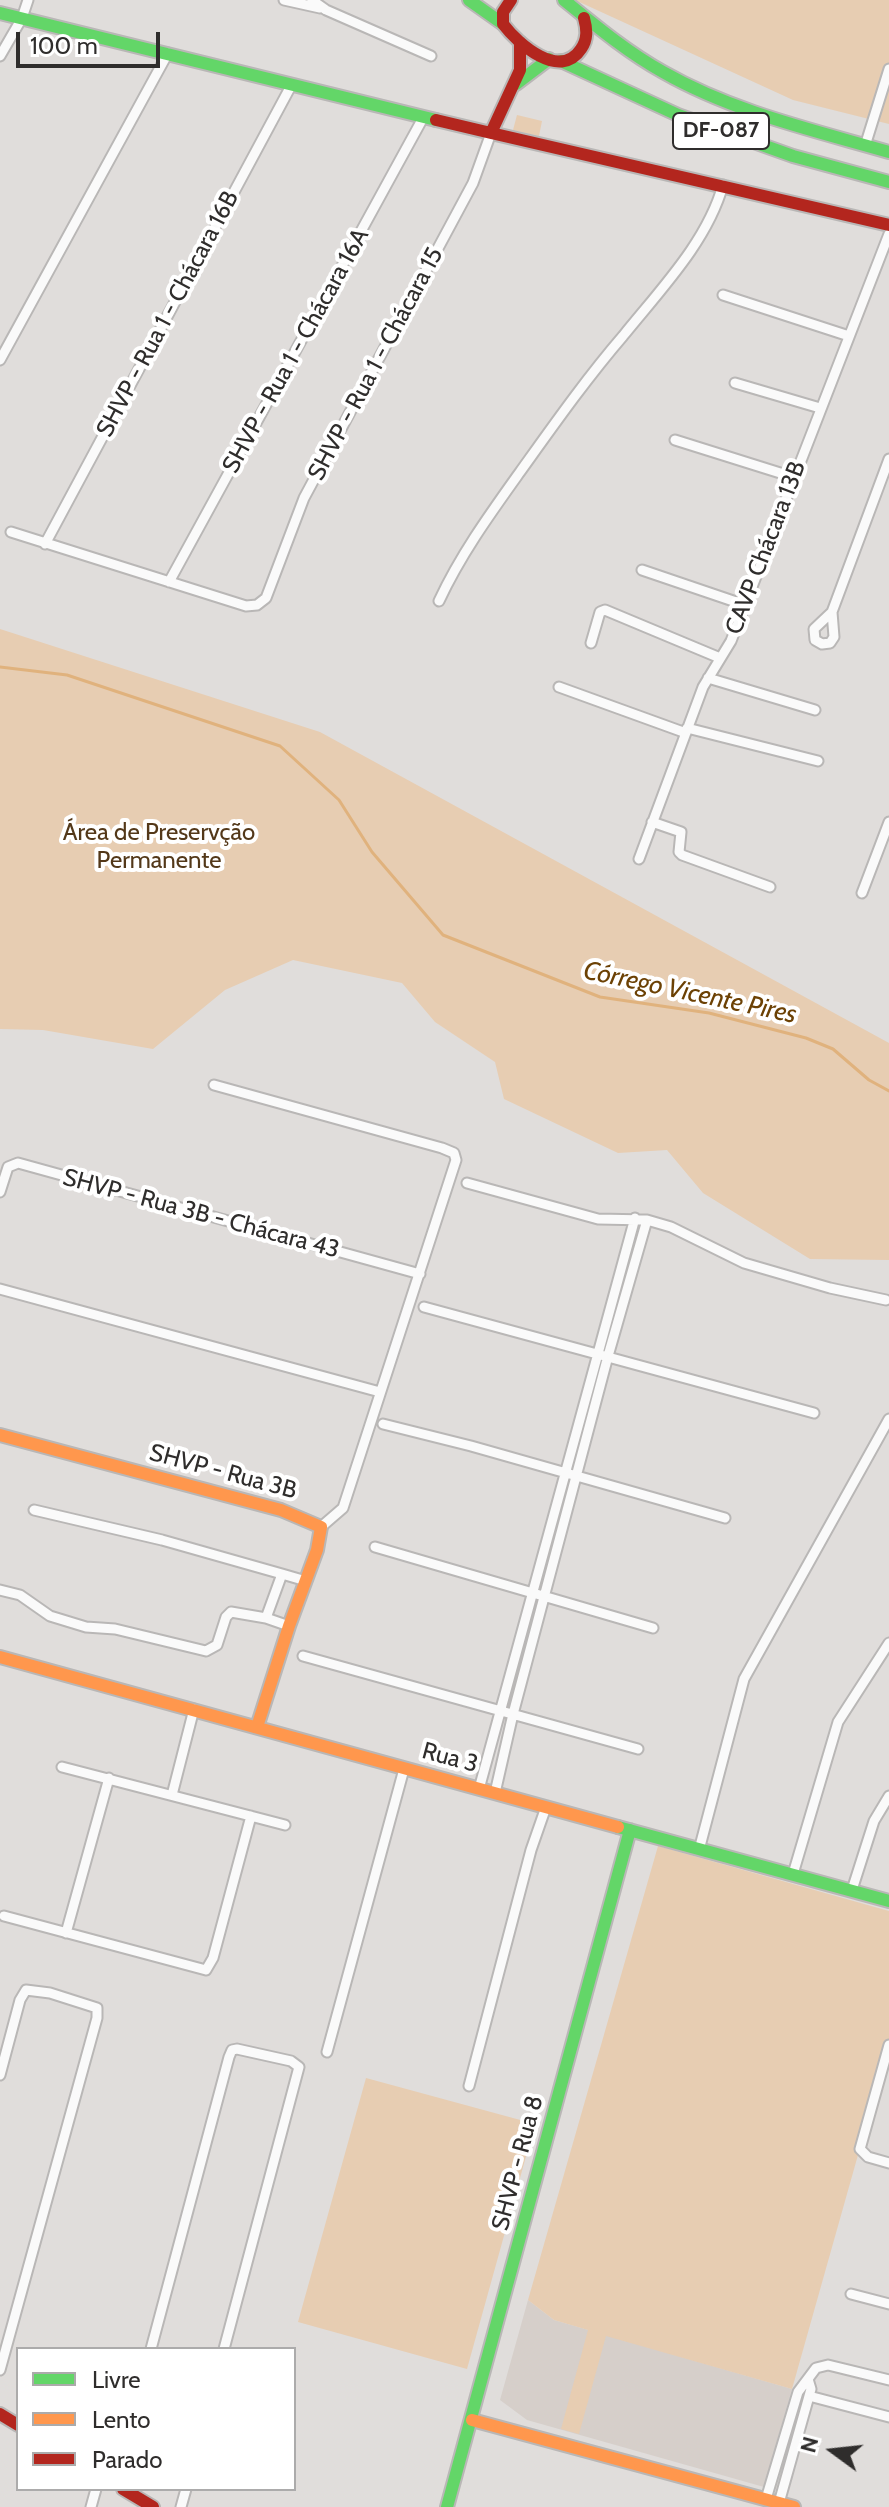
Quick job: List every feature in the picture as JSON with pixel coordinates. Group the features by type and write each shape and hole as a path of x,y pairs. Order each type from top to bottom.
{"street":[{"path":"0,56 22,18 28,0"},
{"path":"284,0 326,10 431,56"},
{"path":"312,0 326,10"},
{"name":"DF-087","path":"469,0 503,24 520,42 678,115 793,156 889,182"},
{"path":"503,24 503,12 511,0"},
{"name":"DF-087","path":"564,0 584,18 666,74 749,112 889,152"},
{"path":"0,13 423,118 889,225"},
{"path":"514,86 555,60 574,56 585,43 588,30 584,18"},
{"path":"491,133 514,86 522,61 520,42"},
{"path":"0,360 168,53"},
{"path":"865,146 889,69"},
{"name":"SHVP - Rua 1 - Chácara 16B","path":"45,544 292,84"},
{"name":"SHVP - Rua 1 - Chácara 16A","path":"169,582 423,118"},
{"name":"SHVP - Rua 1 - Chácara 15","path":"169,582 246,606 257,605 266,598 307,492 473,183 491,133"},
{"path":"439,601 454,569 481,526 553,425 690,249 714,212 723,185"},
{"name":"CAVP Chácara 13B","path":"639,859 708,678 731,641 889,234"},
{"path":"723,295 849,336"},
{"path":"735,383 820,408"},
{"path":"675,440 793,477"},
{"path":"832,612 889,459"},
{"path":"11,532 169,582"},
{"path":"642,570 745,605"},
{"path":"591,643 600,612 605,610 720,658"},
{"path":"708,678 815,710"},
{"path":"559,687 687,730 818,761"},
{"path":"652,822 681,832 679,852 682,855 770,887"},
{"path":"862,893 889,822"},
{"path":"214,1085 454,1153 456,1166 343,1508 321,1527"},
{"name":"SHVP - Rua 3B - Chácara 43","path":"0,1192 8,1167 18,1163 420,1274"},
{"path":"467,1183 598,1219 647,1220 671,1227 744,1263 830,1288 886,1300"},
{"path":"495,1793 577,1476 635,1218"},
{"path":"479,1789 567,1473 647,1220"},
{"path":"0,1289 380,1392"},
{"path":"424,1307 814,1413"},
{"path":"699,1850 744,1679 889,1419"},
{"path":"383,1424 725,1518"},
{"name":"SHVP - Rua 3B","path":"0,1435 281,1510 321,1527 317,1550 257,1727"},
{"path":"34,1510 162,1540 306,1581"},
{"path":"375,1547 653,1628"},
{"path":"266,1618 282,1574"},
{"path":"0,1590 20,1595 50,1616 86,1627 115,1629 206,1651 217,1645 228,1614 235,1611 289,1626"},
{"path":"793,1874 838,1722 889,1643"},
{"path":"303,1656 638,1749"},
{"name":"Rua 3","path":"0,1657 889,1901"},
{"path":"172,1795 194,1709"},
{"path":"492,1742 506,1746"},
{"path":"62,1767 285,1825"},
{"path":"327,2052 404,1769"},
{"path":"66,1933 109,1778"},
{"path":"852,1890 874,1821 889,1796"},
{"path":"469,2086 531,1850 546,1807"},
{"path":"4,1916 206,1970 213,1958 251,1816"},
{"name":"SHVP - Rua 8","path":"450,2506 630,1830"},
{"path":"0,2075 20,2000 26,1990 50,1993 97,2008 77,2097 0,2370"},
{"path":"152,2347 229,2057 232,2050 237,2049 291,2061 299,2067 225,2347"},
{"path":"888,2049 860,2149 868,2157 889,2163"},
{"path":"851,2294 889,2304"},
{"path":"772,2501 798,2392 816,2368 828,2365 889,2380"},
{"path":"772,2501 809,2396 811,2389 808,2379"},
{"path":"809,2396 889,2417"},
{"path":"472,2420 794,2507"},
{"path":"789,2423 800,2426"},
{"path":"126,2491 153,2507"}],"shaded area":[{"path":"528,2300 554,2320 792,2389 764,2487 527,2420 500,2400"}],"green space":[{"path":"575,0 889,0 889,124 793,100"},
{"path":"517,115 542,121 539,136 513,130"},
{"name":"Área de Preservção Permanente","path":"0,629 320,732 889,1043 889,1260 810,1259 703,1193 667,1150 618,1153 504,1099 495,1062 435,1022 402,983 293,960 225,990 153,1049 43,1030 0,1029"},
{"path":"658,1846 889,1911 889,2045 792,2389 606,2336 579,2434 561,2429 588,2330 554,2320 528,2300"},
{"path":"366,2078 535,2124 467,2369 298,2322"}],"waterway":[{"name":"Córrego Vicente Pires","path":"0,667 67,675 280,746 339,800 372,852 443,935 600,997 709,1013 806,1038 833,1049 869,1080 889,1091"}],"traffic: fast":[{"path":"469,0 503,24"},
{"path":"564,0 637,56 690,86 774,119 889,152"},
{"path":"0,13 436,120"},
{"path":"516,84 549,59"},
{"path":"561,61 678,115 793,156 889,182"},
{"path":"618,1827 889,1901"},
{"path":"447,2507 630,1830"}],"traffic: slow":[{"path":"0,1435 281,1510 321,1527 317,1550 257,1727"},
{"path":"0,1657 618,1827"},
{"path":"472,2420 794,2507"}],"traffic: jam":[{"path":"511,0 503,12 503,24 529,49 551,60 572,58 581,49 586,34 584,18"},
{"path":"436,120 491,133 520,70 520,42"},
{"path":"491,133 889,225"},
{"path":"0,2414 16,2424"},
{"path":"126,2491 153,2507"}]}
